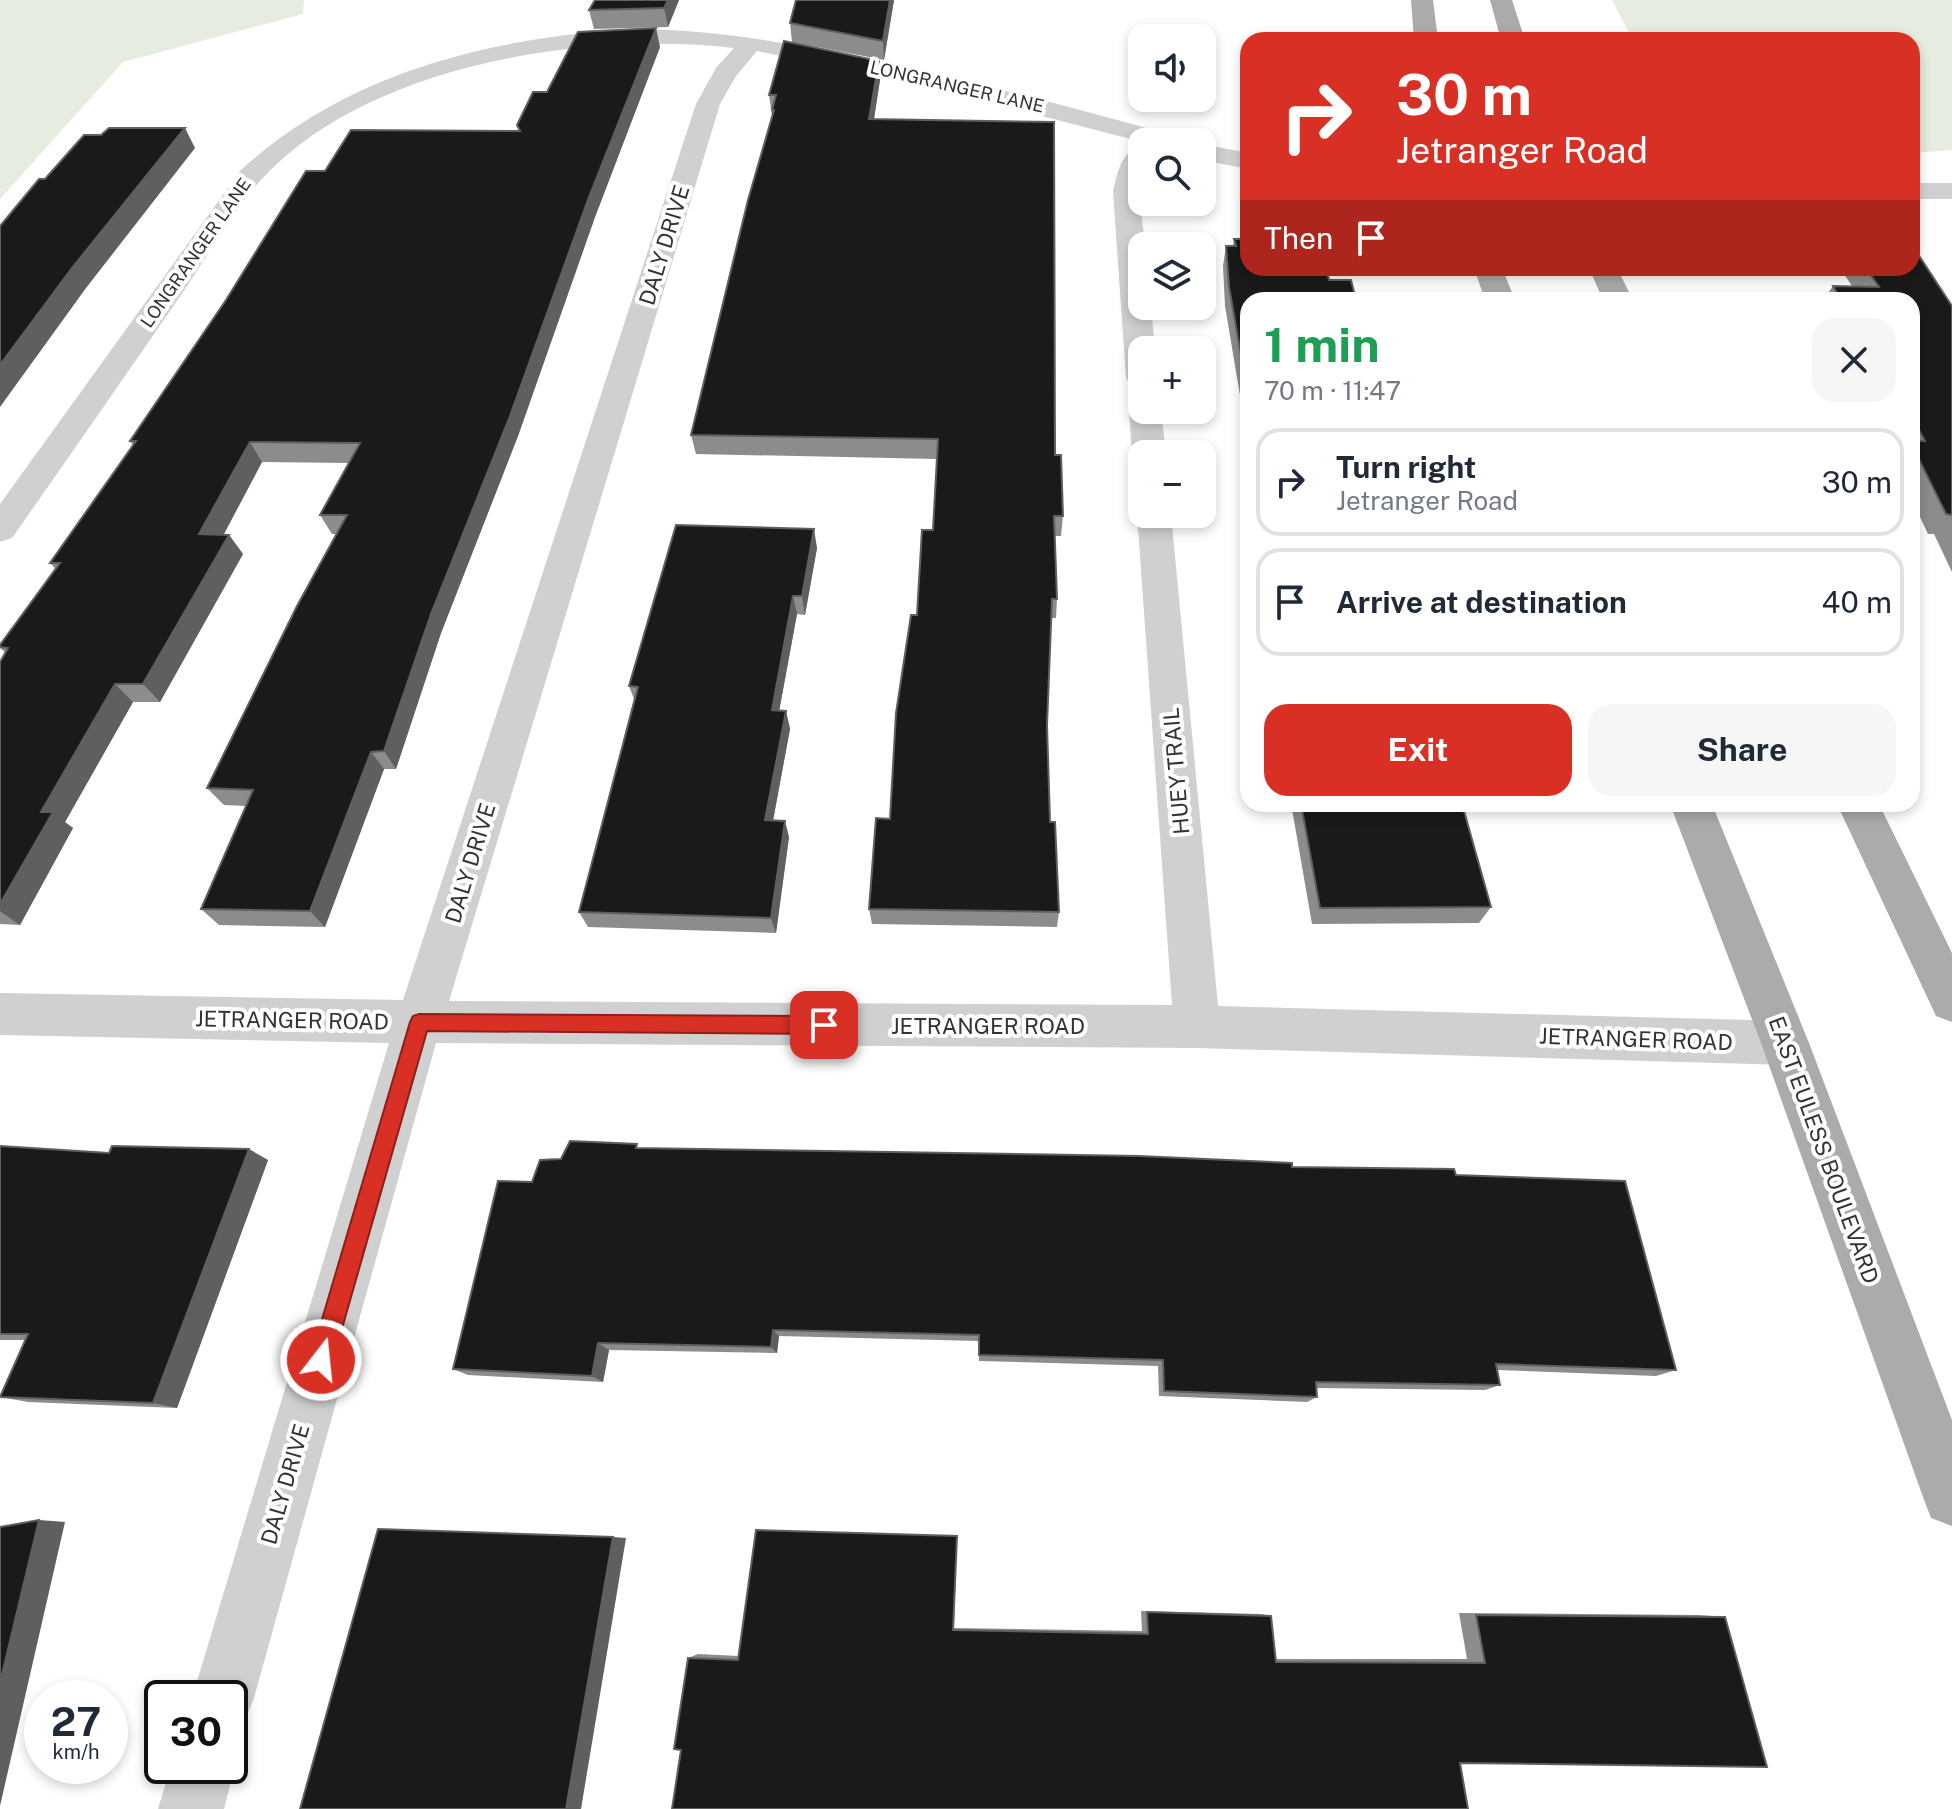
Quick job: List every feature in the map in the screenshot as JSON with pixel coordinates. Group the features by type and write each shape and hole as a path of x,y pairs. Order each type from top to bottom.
{"main road":[{"path":"1422,0 1425,32"},
{"path":"1501,0 1511,32"},
{"name":"EAST EULESS BOULEVARD","path":"1694,812 1785,1043 1952,1497"},
{"path":"1862,812 1952,1001"}],"street":[{"name":"LONGRANGER LANE","path":"0,530 250,176 305,129 373,92 415,77 456,64 548,43 649,35 752,43 992,93 1128,136"},
{"name":"DALY DRIVE","path":"228,1680 419,1022 708,104 725,73 752,43"},
{"path":"1216,155 1240,159"},
{"path":"1128,184 1128,214"},
{"path":"1920,191 1952,191"},
{"path":"1128,216 1138,336"},
{"name":"HUEY TRAIL","path":"1155,528 1197,1027"},
{"name":"JETRANGER ROAD","path":"0,1014 419,1022 1197,1027 1785,1043"},
{"path":"191,1809 198,1784"}],"shaded area":[{"path":"0,0 304,0 303,14 123,62 0,199"},
{"path":"1612,0 1952,0 1952,150 1920,152 1920,32 1629,32"}],"building":[{"path":"595,0 668,0 664,8 589,10"},
{"path":"796,0 890,0 883,41 790,23"},
{"path":"656,28 589,197 510,416 431,614 384,751 371,752 310,911 201,909 253,790 207,788 297,606 347,515 320,515 360,443 250,442 199,534 229,535 143,684 115,684 41,812 53,812 0,904 0,662 8,648 0,645 60,563 50,563 136,441 130,441 226,300 306,171 325,171 351,130 520,131 517,125 533,92 547,92 578,32"},
{"path":"784,41 879,61 869,119 1054,122 1055,455 1061,455 1063,516 1054,516 1057,599 1052,599 1047,725 1050,822 1055,822 1059,912 869,909 876,818 890,819 896,713 911,615 917,615 922,530 933,530 938,439 691,435 748,200 774,110 776,95 769,95"},
{"path":"109,128 185,128 72,268 0,365 0,226 39,179 45,179 84,135 101,135"},
{"path":"1234,239 1240,239 1240,276 1328,276 1329,280 1351,280 1354,292 1240,292 1240,349 1229,287 1226,246 1236,246"},
{"path":"1920,257 1952,306 1952,515 1946,514 1920,461 1920,441 1925,441 1920,432 1920,292 1836,292 1833,286 1879,287 1871,276 1920,276"},
{"path":"676,525 814,529 802,596 793,596 772,710 786,711 765,820 785,821 771,918 579,912 638,687 629,686"},
{"path":"1302,812 1464,812 1491,907 1320,908"},
{"path":"570,1141 637,1144 636,1148 1139,1156 1292,1163 1292,1167 1454,1169 1456,1175 1625,1181 1676,1370 1496,1364 1500,1385 1316,1382 1317,1397 1164,1391 1163,1360 979,1355 979,1335 773,1330 771,1347 598,1343 592,1376 453,1369 498,1181 532,1182 540,1160 561,1159"},
{"path":"0,1146 109,1153 112,1146 249,1149 153,1403 0,1397 28,1334 0,1334"},
{"path":"39,1520 0,1683 0,1527"},
{"path":"378,1529 613,1537 566,1809 300,1809"},
{"path":"756,1530 957,1536 953,1630 1148,1634 1147,1612 1271,1616 1276,1662 1485,1663 1476,1615 1725,1617 1767,1767 1460,1763 1468,1809 672,1809 681,1750 674,1749 688,1658 738,1660"}],"route":[{"path":"321,1360 419,1022 824,1025"}]}
